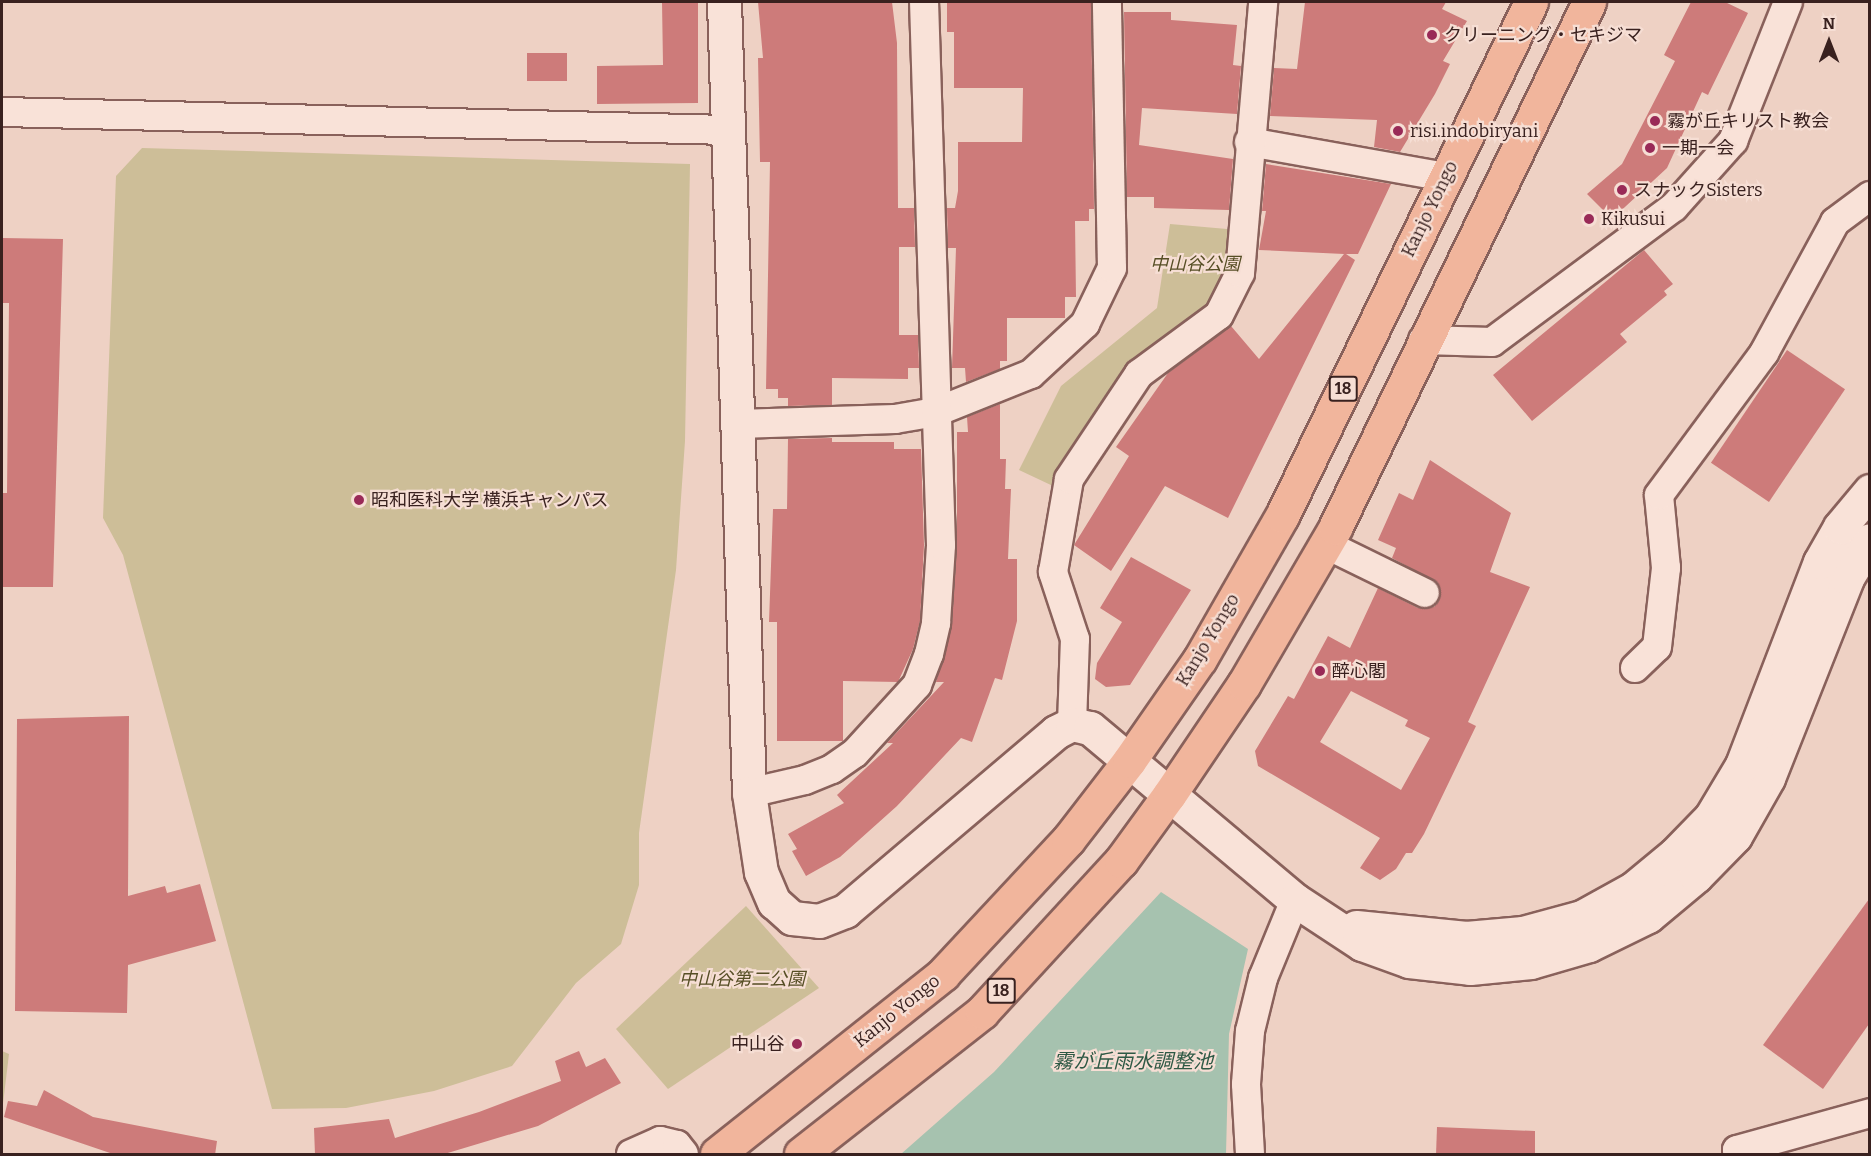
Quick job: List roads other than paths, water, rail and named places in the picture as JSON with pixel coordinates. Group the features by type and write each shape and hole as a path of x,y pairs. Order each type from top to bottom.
{"main road":[{"name":"Kanjo Yongo","path":"717,1155 943,974 1068,840 1129,761 1200,658 1281,516 1531,2"},
{"name":"18","path":"801,1155 982,1012 1121,861 1169,795 1244,684 1325,544 1589,2"}],"street":[{"path":"724,2 749,793 761,872 774,902 792,918 819,921 845,911 1056,732 1072,724 1090,728 1307,909 1362,944 1409,961 1470,968 1540,959 1589,945 1648,916 1696,876 1734,836 1768,778 1847,578 1869,540"},
{"path":"749,793 832,769 855,753 917,685 936,623 941,545 924,2"},
{"path":"738,424 895,419 936,412 1031,374 1085,324 1101,296 1112,268 1107,2"},
{"path":"1072,724 1075,639 1053,572 1069,478 1139,374 1219,315 1240,273 1249,142 1263,2"},
{"path":"1424,340 1492,342 1674,207 1733,141 1788,2"},
{"path":"2,112 729,130"},
{"path":"1249,142 1446,177"},
{"path":"1635,669 1657,647 1666,568 1659,495 1764,353 1836,222 1869,196"},
{"path":"1307,909 1414,935 1466,938 1522,933 1582,917 1634,888 1711,817 1742,765 1820,562 1840,527 1869,491"},
{"path":"1325,544 1425,593"},
{"path":"1250,1155 1246,1084 1250,1032 1263,978 1307,909"},
{"path":"1738,1155 1737,1150 1869,1113"},
{"path":"631,1155 660,1141 677,1145 684,1155"}],"water":[{"name":"霧が丘雨水調整池","path":"1161,892 1248,949 1229,1034 1226,1154 901,1154 994,1072"}],"place":[{"name":"クリーニング・セキジマ","path":"1432,35"},
{"name":"霧が丘キリスト教会","path":"1655,121"},
{"name":"risi.indobiryani","path":"1398,131"},
{"name":"一期一会","path":"1650,148"},
{"name":"スナックSisters","path":"1622,190"},
{"name":"Kikusui","path":"1589,219"},
{"name":"昭和医科大学 横浜キャンパス","path":"359,500"},
{"name":"醉心閣","path":"1320,671"},
{"name":"中山谷","path":"797,1044"}],"park label":[{"name":"中山谷公園","path":"1195,264"},
{"name":"中山谷第二公園","path":"742,979"}]}
